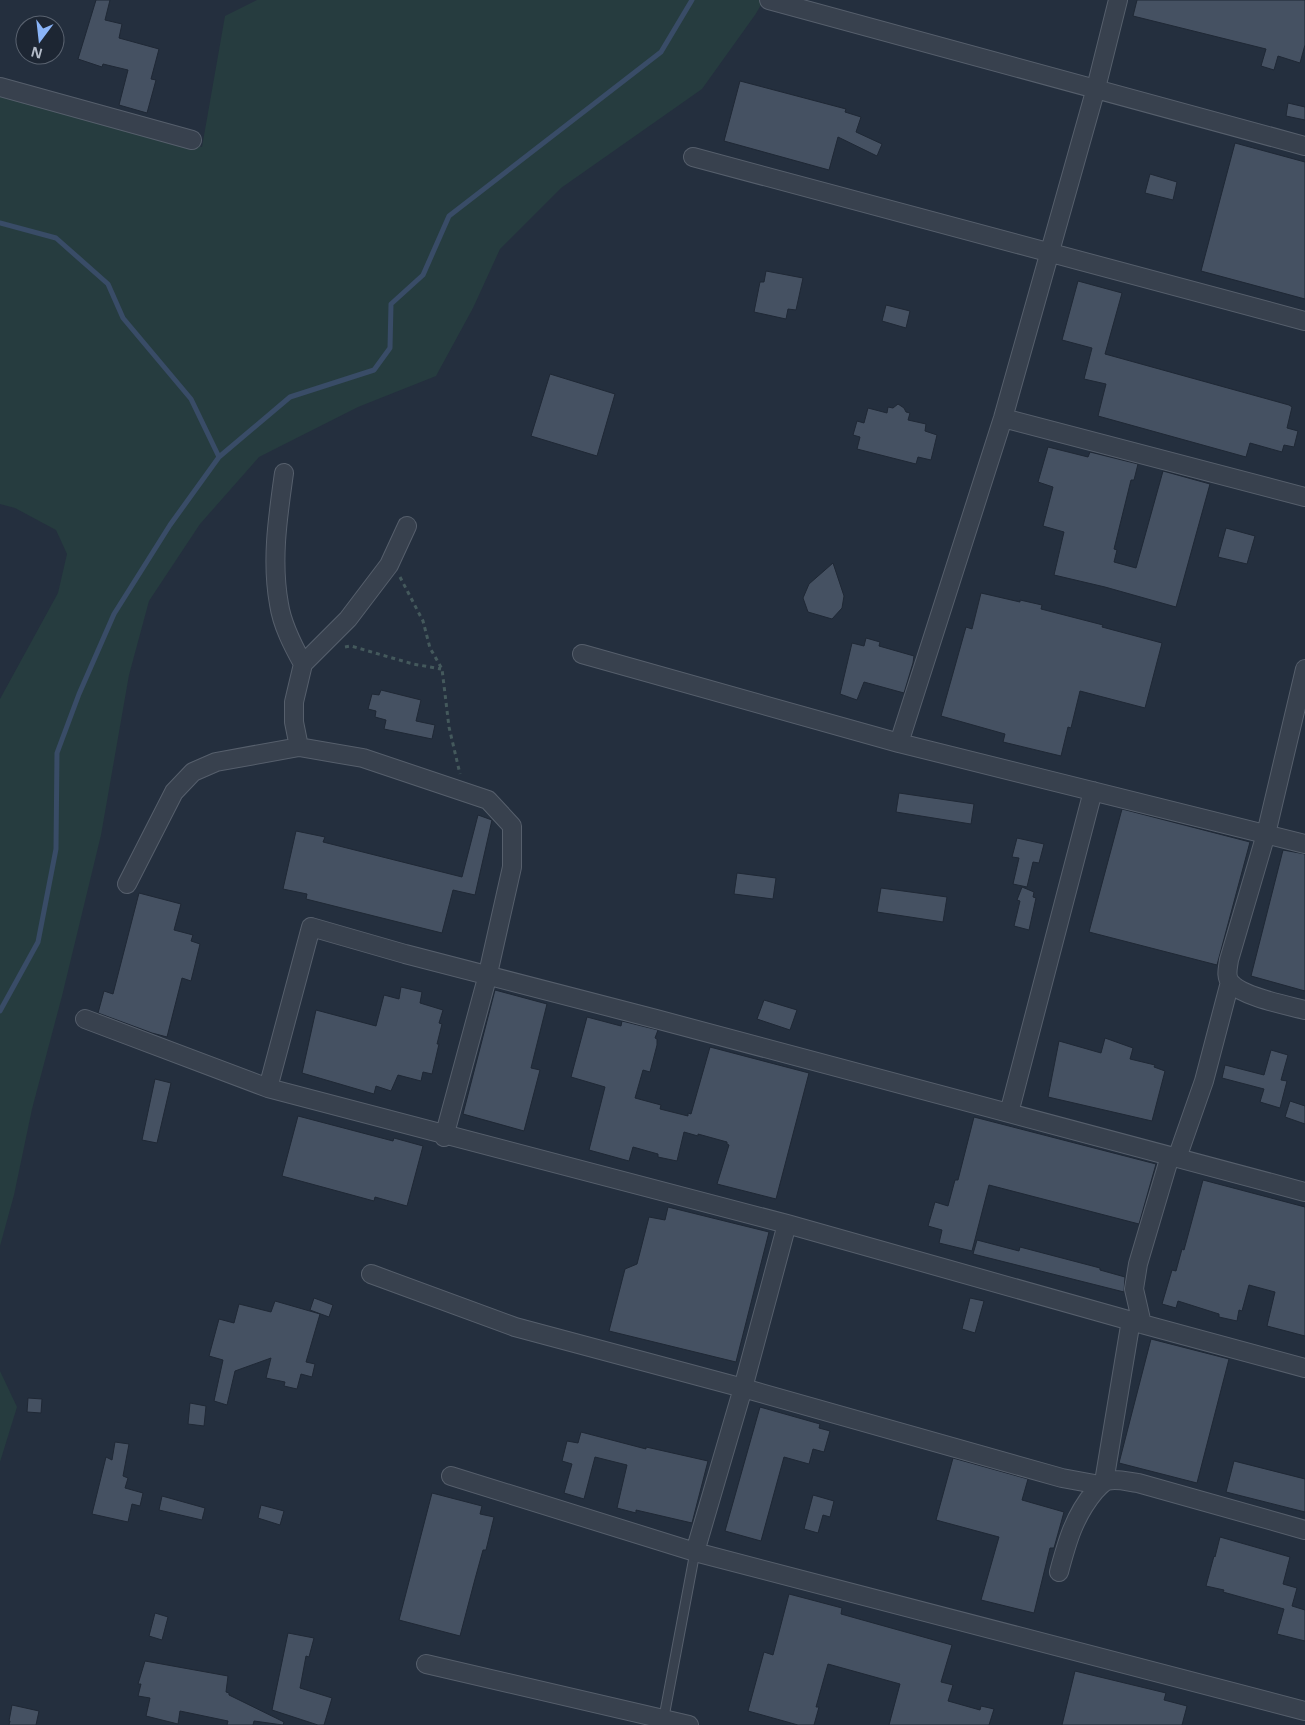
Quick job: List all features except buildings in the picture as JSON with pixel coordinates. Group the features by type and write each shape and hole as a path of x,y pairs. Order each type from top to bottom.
{"street":[{"path":"769,0 1305,146"},
{"path":"899,743 1004,418 1096,88 1118,0"},
{"path":"0,87 192,140"},
{"path":"693,157 1305,321"},
{"path":"1004,418 1305,497"},
{"path":"284,473 276,528 276,568 279,605 292,643 303,664"},
{"path":"299,747 294,722 294,702 303,664 348,620 390,563 407,526"},
{"path":"582,654 899,743 1305,844"},
{"path":"1059,1572 1071,1529 1088,1499 1102,1484 1137,1322 1134,1289 1138,1264 1174,1157 1204,1081 1230,982 1227,973 1229,960 1266,834 1305,668"},
{"path":"127,884 174,792 193,772 216,762 299,747 363,758 488,800 512,826 512,867 486,978 444,1137"},
{"path":"1009,1113 1037,1012 1093,791"},
{"path":"268,1088 311,927 1305,1192"},
{"path":"1230,982 1241,990 1263,999 1305,1010"},
{"path":"85,1019 268,1088 787,1224 1305,1368"},
{"path":"695,1552 743,1388 787,1224"},
{"path":"371,1274 515,1328 743,1388 1062,1478 1102,1484 1114,1480 1138,1483 1305,1530"},
{"path":"451,1476 695,1552 1305,1711"},
{"path":"426,1664 663,1722 689,1725"}],"lane":[{"path":"663,1722 695,1552"}],"path":[{"path":"390,563 404,582 423,621 430,648 442,669 448,727 464,792"},
{"path":"342,647 351,646 413,664 442,669"}],"green space":[{"path":"257,0 764,0 702,89 561,188 500,249 473,308 436,376 358,407 259,457 200,524 149,601 129,675 101,835 32,1109 14,1195 0,1246 0,699 58,593 67,554 56,530 15,508 0,504 0,90 202,147 225,16"},
{"path":"0,1371 17,1407 0,1462"}],"waterway":[{"path":"0,1011 38,942 56,849 57,753 79,694 114,614 170,525 219,457 290,397 374,370 390,348 391,304 423,275 449,216 661,52 692,0"},
{"path":"0,223 56,238 108,284 123,318 191,399 219,457"}]}
